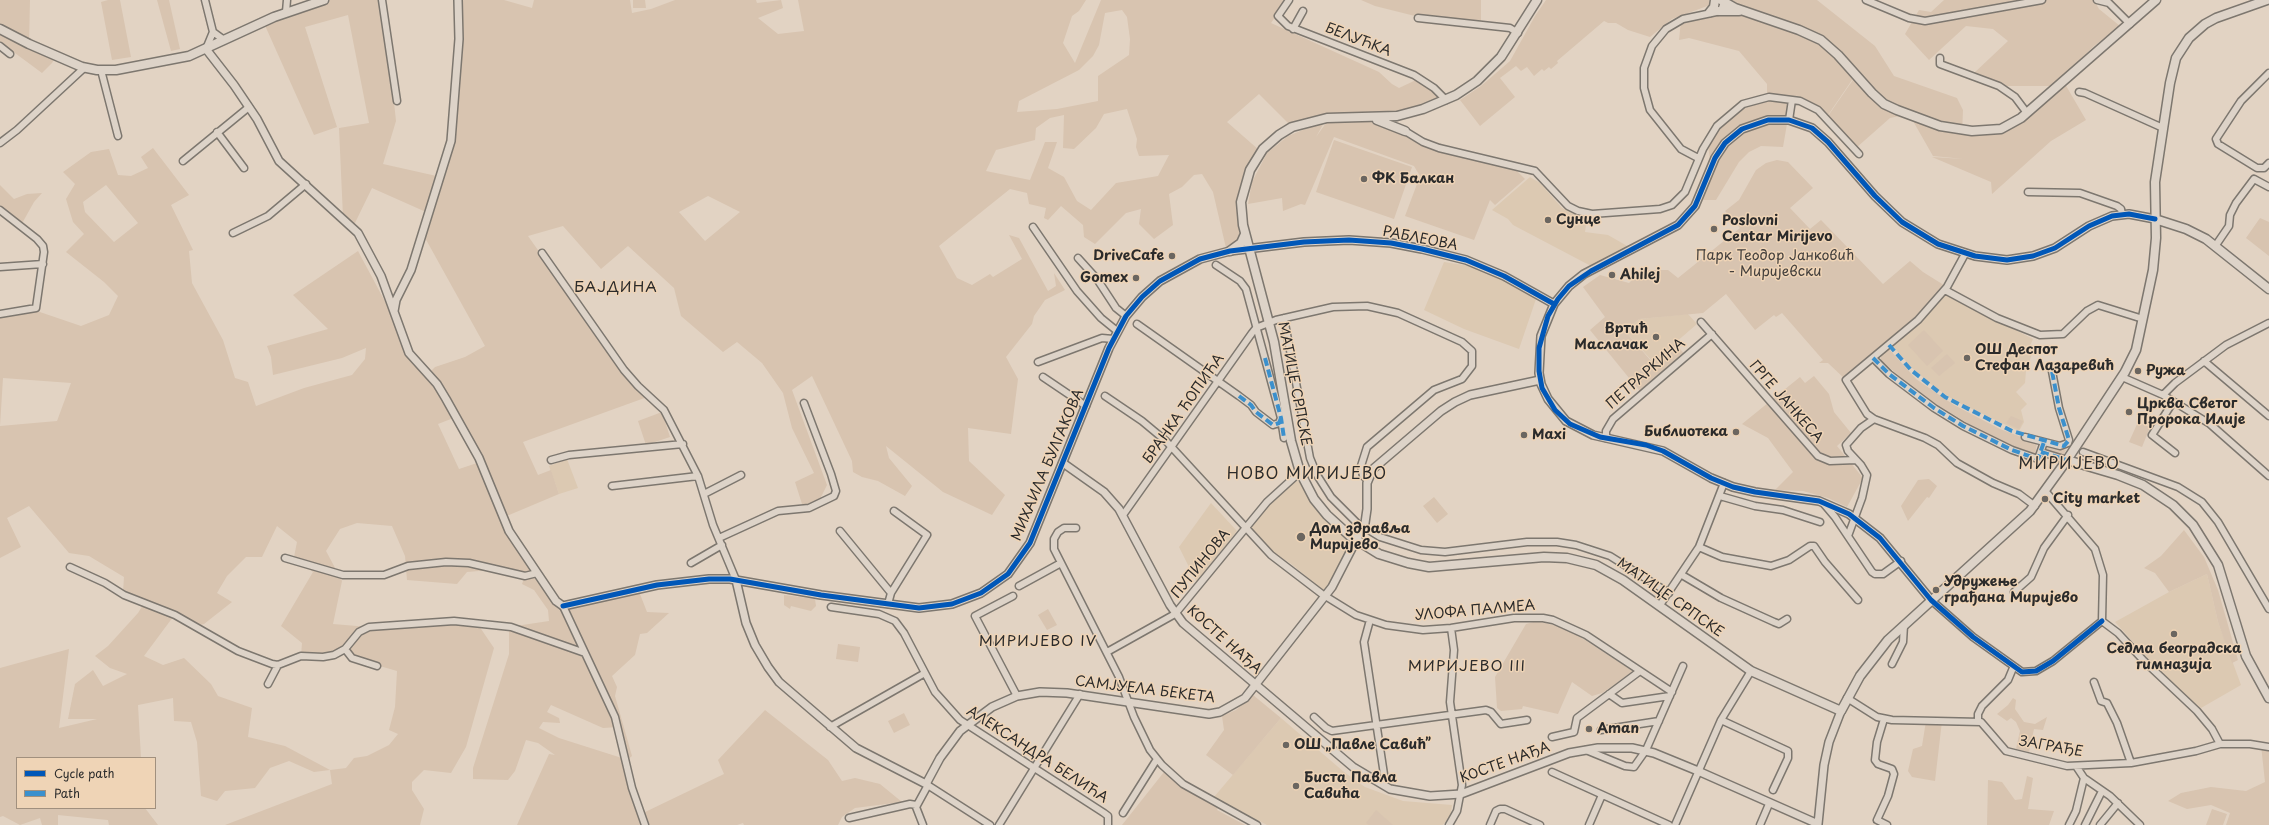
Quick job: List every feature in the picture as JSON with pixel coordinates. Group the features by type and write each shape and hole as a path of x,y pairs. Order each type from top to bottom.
{"main road":[{"path":"0,29 35,47 84,68 116,70 173,60 206,49 286,12 324,0"},
{"name":"МАТИЦЕ СРПСКЕ","path":"1537,0 1505,52 1487,72 1467,88 1446,100 1396,116 1317,119 1292,127 1268,144 1256,158 1245,182 1241,202 1245,234 1282,378 1291,441 1300,472 1311,495 1323,510 1357,541 1379,554 1408,563 1429,567 1526,558 1574,559 1604,568 1660,605 1751,671 1840,711"},
{"path":"1710,12 1714,7 1715,0"},
{"path":"1722,1 1744,11 1799,30 1821,40 1838,55 1879,100 1897,110 1950,129 1983,131 2007,127 2027,113 2156,0"},
{"path":"1840,711 1871,660 1904,625 2016,526 2035,506 2068,460 2122,377 2133,357 2143,319 2155,258 2154,182 2174,66 2179,53 2189,38 2211,20 2267,0"},
{"path":"1719,11 1744,11"},
{"path":"1402,129 1409,113"},
{"path":"1396,116 1402,129"},
{"path":"1373,118 1402,129"},
{"path":"2155,219 2197,234 2216,245 2269,289"},
{"path":"1230,251 1241,243 1245,234"},
{"path":"2068,460 2143,485 2173,505 2193,525 2218,565 2246,656 2269,698"}],"street":[{"path":"204,0 213,32 206,49 249,107 277,158 358,233 381,276 409,353 437,384 473,446 502,518 556,601 563,606 615,717 632,788 645,825"},
{"path":"286,12 287,0"},
{"path":"382,0 397,101"},
{"path":"394,315 396,300 411,270 451,141 459,39 458,0"},
{"name":"БЕЛУЋКА","path":"1289,0 1278,16 1293,29 1360,52 1414,75 1434,88 1446,100"},
{"path":"1866,0 1909,18 1925,21 2042,0"},
{"path":"2097,0 2109,4 2130,24"},
{"path":"1698,158 1681,148 1650,110 1644,88 1643,75 1648,53 1666,29 1682,19 1719,11 1724,6 1722,1 1710,12"},
{"path":"1293,29 1303,12"},
{"path":"1418,18 1510,28 1518,33"},
{"path":"213,32 224,40"},
{"path":"0,46 10,54"},
{"path":"1940,58 1940,64 1999,86 2015,97 2027,113"},
{"path":"0,143 17,130 84,68"},
{"path":"101,70 118,136"},
{"path":"2269,73 2241,101 2216,139 2218,144 2261,169 2269,163"},
{"path":"2079,92 2085,93 2163,128"},
{"path":"1402,129 1423,142 1439,148 1535,171 1568,206 1578,211 1592,214 1660,209 1672,205 1685,192 1698,158 1708,138 1717,126 1744,104 1769,97 1808,104 1818,110 1859,154"},
{"path":"1789,120 1792,100"},
{"path":"183,161 249,107"},
{"path":"2046,492 2068,515 2092,544 2098,556 2103,583 2102,621 2066,652 2040,669 2025,673 2013,668 1973,637 1931,600 1901,561 1880,538 1855,517 1823,502 1755,492 1724,483 1659,449 1606,438 1578,429 1563,419 1550,404 1540,380 1540,342 1545,322 1554,304 1569,286 1584,274 1660,236 1682,222 1695,206 1721,148 1733,136 1748,126 1760,121 1789,120 1808,126 1820,134 1875,196 1902,222 1938,244 1965,254 1998,260 2033,256 2061,245 2100,220 2122,214 2140,215 2155,219"},
{"path":"217,132 244,168"},
{"path":"2216,245 2229,226 2230,215 2236,203 2254,179 2269,187"},
{"path":"233,233 268,216 306,184"},
{"path":"2028,192 2080,193 2117,206 2121,210 2122,214"},
{"path":"0,210 43,246 44,252 36,308 0,314"},
{"path":"1033,227 1077,291 1101,318 1117,331"},
{"name":"РАБЛЕОВА","path":"1248,249 1304,242 1349,240 1409,246 1476,264 1523,286 1554,304"},
{"name":"МИХАИЛА БУЛГАКОВА","path":"563,606 674,582 709,579 736,580 821,595 919,608 939,606 970,598 994,586 1016,566 1030,543 1113,339 1126,316 1147,292 1169,274 1195,261 1230,251 1248,249"},
{"path":"542,253 624,370 638,386 662,407 683,444 698,476 719,538 736,580 751,637 763,660 786,688 860,751 927,784 990,825"},
{"path":"1965,254 1945,290 1918,320 1846,380 1867,414 1874,420 1925,438 1938,445 1957,463 1993,483 2019,494 2035,506"},
{"path":"1078,258 1102,286 1116,308 1126,316"},
{"path":"0,268 43,264"},
{"name":"МАТИЦЕ СРПСКЕ","path":"1216,265 1243,284 1281,418 1284,438"},
{"path":"1945,290 1992,316 2029,332 2050,336 2063,334 2087,311 2098,305 2143,319"},
{"path":"1256,328 1284,318 1333,307 1367,306 1398,313 1417,320 1462,342 1472,352 1472,366 1462,379 1434,390 1367,447 1361,466 1363,476 1367,479 1378,465 1451,404 1470,395 1540,380"},
{"name":"МАТИЦЕ СРПСКЕ","path":"1284,318 1310,458 1325,489 1348,516 1363,527 1380,537 1420,550 1446,552 1527,542 1557,542 1594,549 1610,556 1669,593"},
{"name":"ГРГЕ ЈАНКЕСА","path":"1701,322 1818,456 1830,461 1856,460"},
{"path":"2163,395 2204,361 2239,337 2269,322"},
{"path":"1137,324 1217,381"},
{"name":"БРАНКА ЋОПИЋА","path":"1123,516 1217,381 1256,328"},
{"name":"ПЕТРАРКИНА","path":"1606,438 1606,431 1613,419 1712,334"},
{"path":"1038,362 1102,338 1113,339"},
{"path":"1873,358 1894,378 1939,411 2012,450 2038,459 2044,442"},
{"path":"2204,361 2269,416"},
{"path":"2025,437 2060,446 2066,445 2069,440 2059,408 2051,366"},
{"path":"1043,377 1086,406"},
{"path":"2122,377 2163,395 2210,424 2269,476"},
{"name":"МАТИЦЕ СРПСКЕ","path":"1217,381 1251,405 1256,412 1273,425 1279,423 1281,418"},
{"name":"УЛОФА ПАЛМЕА","path":"1105,396 1142,421 1172,447 1271,555 1325,596 1370,620 1405,628 1451,628 1514,618 1543,618 1553,620 1586,634 1671,694"},
{"path":"2173,402 2152,435 2175,453"},
{"path":"719,538 778,511 808,508 834,496 836,492 831,474 804,404"},
{"path":"1848,536 1862,498 1867,475 1848,451 1846,443 1861,428 1874,420"},
{"path":"550,460 569,455 683,444"},
{"path":"2041,452 2068,460"},
{"path":"2083,452 2178,487 2202,502 2222,528 2269,609"},
{"name":"КОСТЕ НАЂА","path":"1063,463 1104,492 1123,516 1175,614 1255,686 1349,764 1376,782 1390,789 1415,794 1461,794 1558,757 1586,749 1632,748 1646,750 1698,771 1819,825"},
{"name":"ПУПИНОВА","path":"1107,652 1175,614 1267,502 1300,472"},
{"path":"704,494 741,475"},
{"path":"612,486 698,476"},
{"name":"САМЈУЕЛА БЕКЕТА","path":"927,784 950,742 966,725 1000,703 1017,696 1051,691 1212,714 1234,706 1245,698 1255,686 1336,582 1363,527 1368,509 1367,479"},
{"path":"1660,605 1682,575 1699,547 1724,483"},
{"path":"1720,496 1755,506 1783,510 1820,522"},
{"path":"1823,502 1835,516 1858,552 1875,574 1887,573 1901,561"},
{"path":"888,604 891,593 927,536 894,510"},
{"path":"2014,592 2031,577 2044,548 2068,515"},
{"path":"1076,528 1064,528 1054,538 1054,549 1120,677 1140,731 1157,759 1187,786 1257,825"},
{"path":"840,530 891,593"},
{"path":"691,563 722,544"},
{"path":"1699,547 1722,557 1771,566 1789,560 1810,546 1815,546 1825,562 1858,600"},
{"path":"285,558 343,575 384,574 408,566 446,562 476,564 525,576 537,573"},
{"path":"1019,586 1061,563"},
{"path":"70,567 105,583 124,595 175,614 238,652 278,665 301,656 323,658 345,649 359,632 369,627 454,621 511,627 585,653"},
{"path":"1682,575 1721,598 1774,622 1779,624 1786,619"},
{"path":"1013,596 975,616 1017,696"},
{"name":"АЛЕКСАНДРА БЕЛИЋА","path":"831,607 873,612 891,618 904,633 925,673 947,707 966,725 1104,813 1108,816 1108,825"},
{"path":"1370,620 1364,642 1385,781"},
{"path":"2102,621 2118,633 2144,661 2197,711 2212,729 2220,744"},
{"path":"1892,664 1903,642 1904,625"},
{"path":"1449,825 1457,811 1461,794 1460,772 1451,714 1449,689 1454,650 1451,628"},
{"path":"345,649 352,658 376,666"},
{"path":"268,684 278,665"},
{"path":"1586,749 1630,768 1638,764 1646,750 1683,666"},
{"path":"1847,698 1872,714 1884,719 1900,721 1978,722 1978,714 1982,706 2008,680 2013,668"},
{"path":"1552,737 1574,732 1576,718 1640,671"},
{"path":"1675,825 1721,720 1751,671"},
{"path":"830,727 925,673"},
{"path":"2094,682 2101,701 2107,703 2117,723 2131,763"},
{"path":"999,825 1080,694"},
{"path":"1609,694 1622,703 1671,694"},
{"path":"1314,717 1326,728 1332,731 1486,710 1491,712 1501,724 1527,720"},
{"path":"1819,825 1824,765 1829,742 1840,711"},
{"path":"1884,719 1877,742 1875,760 1878,764 1892,769 1894,774 1888,796 1877,820 1887,825"},
{"path":"1721,720 1788,751 1788,758 1772,790"},
{"path":"1601,730 1659,721"},
{"name":"ЗАГРАЂЕ","path":"1978,722 1988,728 2006,751 2076,766 2131,763 2196,751 2220,744 2250,744 2269,747"},
{"path":"1123,813 1157,759"},
{"path":"2076,766 2084,778 2118,803 2140,825"},
{"path":"1552,772 1669,825"},
{"path":"2069,825 2076,811 2084,778"},
{"path":"923,825 916,805 927,784"},
{"path":"2085,825 2102,790"},
{"path":"1589,825 1602,795"},
{"path":"2100,825 2118,803"},
{"path":"849,818 910,804 916,805"},
{"path":"1760,825 1769,804"},
{"path":"1490,825 1496,811 1500,809 1540,825"}],"shaded area":[{"name":"Сунце","path":"1530,177 1540,183 1562,208 1587,218 1585,232 1608,235 1629,247 1591,266 1513,225 1508,219 1492,210"},
{"path":"1444,262 1470,266 1503,280 1536,299 1519,349 1464,329 1424,310"},
{"name":"ОШ Деспот Стефан Лазаревић","path":"1943,295 1947,295 2033,339 2030,346 2034,348 2026,371 2025,383 2016,392 2027,404 2021,410 2024,422 2019,431 1955,401 1929,383 1911,367 1891,344"},
{"name":"Вртић Маслачак","path":"1688,314 1697,324 1653,362 1625,331 1639,319"},
{"path":"567,459 578,488 559,494 549,466"},
{"name":"Дом здравља Миријево","path":"1297,481 1301,483 1310,499 1324,516 1351,543 1327,587 1323,590 1290,563 1272,552 1251,529 1252,524 1273,500 1293,482"},
{"path":"1211,503 1237,531 1197,583 1179,547"},
{"name":"Седма београдска гимназија","path":"2207,574 2218,622 2241,685 2201,708 2173,686 2115,622 2169,592"},
{"name":"ОШ „Павле Савић”","path":"1281,718 1344,772 1365,787 1403,801 1452,805 1451,814 1443,825 1267,825 1214,797"}],"green space":[{"path":"0,0 30,0 29,44 56,56 52,63 42,73 0,42"},
{"path":"108,0 120,0 131,57 112,60 101,2"},
{"path":"157,0 169,0 180,49 171,51"},
{"path":"324,0 382,0 397,101 394,102 396,121 383,164 441,177 453,127 457,0 504,0 532,8 534,0 630,0 632,13 651,9 675,0 756,0 757,3 781,0 783,8 758,18 778,34 804,31 798,0 1086,0 1079,11 1072,16 1063,43 1075,63 1101,0 1287,0 1271,23 1379,72 1392,84 1399,88 1416,80 1434,90 1445,99 1396,113 1339,116 1292,127 1259,94 1227,122 1259,150 1243,177 1238,207 1240,236 1232,246 1226,248 1213,192 1202,174 1194,175 1182,187 1169,194 1173,225 1154,239 1139,224 1141,209 1126,213 1095,244 1084,237 1083,225 1061,206 1048,220 1044,218 1046,208 1029,204 1027,193 1010,189 939,246 957,278 972,285 990,274 993,277 1022,259 1009,235 1019,238 1048,291 1056,286 1054,273 1065,290 1045,300 1034,316 1032,324 1006,357 1018,379 1011,434 968,428 969,461 1005,495 992,515 943,492 886,446 889,458 912,486 905,496 878,481 862,477 853,472 852,461 812,376 792,390 827,485 820,499 809,505 802,504 795,482 814,473 792,428 783,393 762,363 737,342 723,352 681,316 674,288 628,246 601,269 563,226 528,236 605,345 650,396 523,442 538,475 551,470 559,494 502,518 563,606 638,589 647,612 669,613 647,633 640,634 635,655 612,676 617,687 615,696 632,756 627,760 641,814 724,774 718,760 765,710 828,760 842,781 855,778 880,784 902,802 855,808 842,817 838,825 744,825 743,823 737,825 517,825 549,754 555,755 538,743 526,740 515,771 508,780 473,779 473,768 509,654 509,627 549,621 548,610 534,590 522,584 525,576 502,569 467,572 457,584 407,580 405,556 392,526 357,523 340,529 326,551 342,581 333,624 369,627 382,625 477,623 494,648 466,747 451,773 424,770 412,782 412,790 424,809 420,825 225,825 332,784 330,770 314,772 289,761 270,768 255,788 225,791 217,801 201,796 197,742 191,722 174,721 173,698 138,705 141,757 16,757 16,809 146,809 158,825 109,825 108,820 58,815 58,825 42,825 40,818 20,825 3,816 0,817 0,668 69,649 59,728 97,719 68,719 75,684 93,670 103,686 127,674 110,668 95,656 108,646 138,613 146,600 136,595 123,592 124,577 89,556 69,553 29,506 7,518 21,547 0,558 0,426 0,318 34,310 81,326 109,315 118,296 104,282 66,252 84,234 73,222 66,199 75,184 63,172 91,152 109,149 118,175 131,176 148,168 141,157 153,148 189,195 171,205 193,250 189,251 192,283 223,340 235,378 248,382 256,406 304,388 352,375 365,359 366,348 342,358 273,375 271,357 267,346 328,329 293,295 358,251 404,337 409,353 428,374 435,367 465,357 485,346 424,236 426,212 372,188 354,225 343,217 339,128 369,123 348,15 305,27 337,127 314,135 263,21","holes":["1122,10 1127,17 1130,39 1129,55 1098,76 1098,101 1057,109 1017,112 1019,101 1079,70 1093,56 1099,45 1105,13","1127,109 1137,139 1136,147 1139,156 1169,155 1158,176 1116,183 1091,210 1077,201 1064,177 1048,168 1057,142 1045,142 1030,180 986,171 996,150 1035,140 1036,128 1050,118 1064,115 1063,148 1074,149 1096,128 1104,114","106,185 138,223 114,242 85,212 83,202","708,196 740,212 705,241 679,212","3,378 71,383 57,421 0,426","456,417 480,462 459,469 438,424","277,526 297,542 294,557 313,572 281,626 302,643 301,656 334,655 345,649 352,658 397,671 395,707 389,730 398,734 389,745 367,756 354,758 346,768 330,770 285,746 248,737 252,708 218,696 211,684 184,658 163,665 144,656 173,617 196,626 204,624 232,602 217,593 227,576 246,557 262,557","551,705 603,728 618,727 625,759 559,738 539,728 543,722 560,723 559,718 547,712"]},
{"path":"633,0 645,0 646,8 633,8"},
{"path":"1361,0 1481,0 1481,22 1419,17 1375,6"},
{"path":"1546,0 1709,0 1710,5 1672,19 1650,37 1628,30 1616,23 1608,23 1604,21 1557,61 1558,63 1551,69 1549,67 1544,71 1542,69 1534,76 1527,67 1521,71 1516,66 1500,78 1515,97 1480,126 1460,100 1481,86 1510,61 1535,16"},
{"path":"1724,0 1817,0 1875,46 1894,76 1957,98 1963,110 1962,135 1996,133 2065,84 2086,120 2051,141 1992,194 1991,182 1932,157 1964,159 1933,156 1909,114 1890,118 1856,148 1828,116 1857,74 1833,48"},
{"path":"1944,0 2094,0 2099,9 2120,26 2094,46 2053,86 2004,86 1973,74 2008,41 1993,29 1966,26 1929,60 1905,34 1919,10 1931,12"},
{"path":"1743,12 1819,41 1854,77 1826,118 1817,111 1799,102 1791,101 1783,147 1761,146 1749,152 1739,162 1716,200 1697,200 1711,166 1707,139 1742,106 1767,99 1767,84 1739,51 1689,38 1679,40 1681,20 1693,16"},
{"path":"1325,121 1316,137 1326,123 1372,121 1406,131 1432,146 1515,169 1525,179 1495,205 1490,200 1474,240 1405,216 1420,176 1414,166 1334,137 1305,205 1301,204 1283,211 1282,198 1248,204 1252,182 1267,153 1288,136"},
{"name":"ФК Балкан","path":"1334,140 1412,167 1394,219 1316,192"},
{"name":"Парк Теодор Јанковић - Миријевски","path":"1777,160 1788,162 1813,188 1790,208 1810,229 1821,220 1883,284 1910,261 1923,272 1947,287 1934,303 1846,380 1828,363 1819,363 1823,360 1782,313 1776,317 1774,315 1755,330 1726,294 1703,313 1639,319 1625,331 1652,362 1675,343 1686,356 1642,394 1590,330 1605,317 1583,287 1600,275 1629,283 1642,270 1668,270 1678,278 1740,228 1725,211 1739,200 1756,170 1766,163"},
{"path":"0,185 14,199 27,194 42,193 34,202 20,227 0,210"},
{"path":"2260,218 2269,222 2269,256 2246,238"},
{"path":"1924,330 1943,351 1927,366 1908,345"},
{"path":"1887,349 1890,350 1916,379 1954,405 2000,429 2037,443 2035,454 2031,455 1969,424 1918,393 1881,360 1881,354"},
{"path":"1947,354 1955,363 1939,376 1931,368"},
{"path":"1814,376 1829,394 1834,412 1851,433 1837,446 1863,478 1847,507 1828,498 1803,491 1775,490 1793,472 1768,438 1742,424 1800,377 1805,383"},
{"path":"662,412 670,437 646,445 638,421"},
{"path":"2011,416 2023,421 2019,429 2006,423"},
{"path":"2138,422 2150,427 2142,447 2129,442"},
{"path":"2048,445 2066,450 2063,456 2045,451 2045,446"},
{"path":"1929,479 1937,486 1929,498 1927,497 1908,521 1901,506 1918,480"},
{"path":"1434,497 1448,514 1437,523 1423,506"},
{"path":"2184,530 2204,557 2218,590 2238,660 2232,663 2218,622 2207,574 2169,592 2155,573 2144,568 2161,556"},
{"path":"784,595 815,599 816,606 811,611 791,606 790,609 784,605"},
{"path":"1048,609 1057,625 1047,630 1038,615"},
{"path":"1537,621 1568,629 1634,672 1602,693 1592,696 1572,682 1558,714 1523,706 1522,709 1501,711 1497,708 1495,677 1526,624"},
{"path":"838,644 860,647 858,662 836,659"},
{"path":"1253,695 1281,718 1233,775 1206,755 1224,730 1222,716 1236,710"},
{"path":"2013,698 2016,700 2015,709 2024,722 2035,724 2047,717 2043,730 2034,729 2029,752 2016,749 2020,731 2016,722 2011,718 2007,721 1997,714 2008,705"},
{"path":"904,713 910,725 894,733 888,721"},
{"path":"1926,721 1942,721 1935,781 1912,777 1908,771 1913,749 1922,746"},
{"path":"2261,745 2269,747 2269,825 2226,825 2230,813 2211,805 2187,809 2168,801 2181,793 2211,787 2246,791 2265,782"},
{"path":"1164,772 1194,794 1218,807 1217,810 1245,825 1122,825"},
{"path":"2027,776 2033,778 2028,809 2054,811 2049,825 1987,825 1988,780 2002,782 2015,800 2022,799"},
{"path":"2212,809 2227,814 2223,825 2206,825"},
{"path":"1376,810 1393,825 1369,825 1366,823"}],"marked path":[{"path":"1889,345 1911,370 1945,397 2012,431 2064,446 2069,440 2059,408 2051,366"},
{"path":"1265,358 1281,418 1284,438"},
{"path":"1873,358 1889,374 1934,408 1963,426 2012,450 2038,459 2044,442"},
{"path":"1239,396 1273,425 1279,423 1281,418"},
{"path":"2041,452 2067,460"}],"cycle path":[{"path":"2102,621 2053,661 2036,671 2022,672 1973,637 1931,600 1880,538 1849,514 1819,501 1755,492 1733,487 1711,478 1663,451 1646,445 1600,437 1570,424 1555,410 1542,388 1539,371 1539,348 1548,316 1558,299 1569,286 1591,271 1678,225 1695,206 1715,158 1725,143 1742,129 1768,120 1789,120 1812,128 1828,142 1875,196 1902,222 1938,244 1975,256 2007,260 2033,256 2055,248 2089,226 2112,216 2129,214 2155,219"},
{"path":"563,606 657,585 709,579 730,579 821,595 919,608 952,604 981,593 1008,574 1030,543 1109,348 1126,316 1142,297 1160,281 1200,259 1230,251 1304,242 1349,240 1391,243 1466,260 1504,276 1554,304"}],"place":[{"name":"ФК Балкан","path":"1364,179"},
{"name":"Сунце","path":"1548,220"},
{"name":"Poslovni Centar Mirijevo","path":"1714,229"},
{"name":"DriveCafe","path":"1172,256"},
{"name":"Ahilej","path":"1612,275"},
{"name":"Gomex","path":"1136,278"},
{"name":"Вртић Маслачак","path":"1656,337"},
{"name":"ОШ Деспот Стефан Лазаревић","path":"1967,358"},
{"name":"Ружа","path":"2138,371"},
{"name":"Црква Светог Пророка Илије","path":"2129,412"},
{"name":"Библиотека","path":"1736,432"},
{"name":"Maxi","path":"1524,435"},
{"name":"City market","path":"2045,499"},
{"name":"Дом здравља Миријево","path":"1301,537"},
{"name":"Удружење грађана Миријево","path":"1936,590"},
{"name":"Седма београдска гимназија","path":"2174,634"},
{"name":"Aman","path":"1589,729"},
{"name":"ОШ „Павле Савић”","path":"1286,745"},
{"name":"Биста Павла Савића","path":"1296,786"}],"district":[{"name":"БАЈДИНА","path":"616,288"},
{"name":"МИРИЈЕВО","path":"2069,465"},
{"name":"НОВО МИРИЈЕВО","path":"1307,475"},
{"name":"МИРИЈЕВО IV","path":"1038,642"},
{"name":"МИРИЈЕВО III","path":"1467,667"}]}
